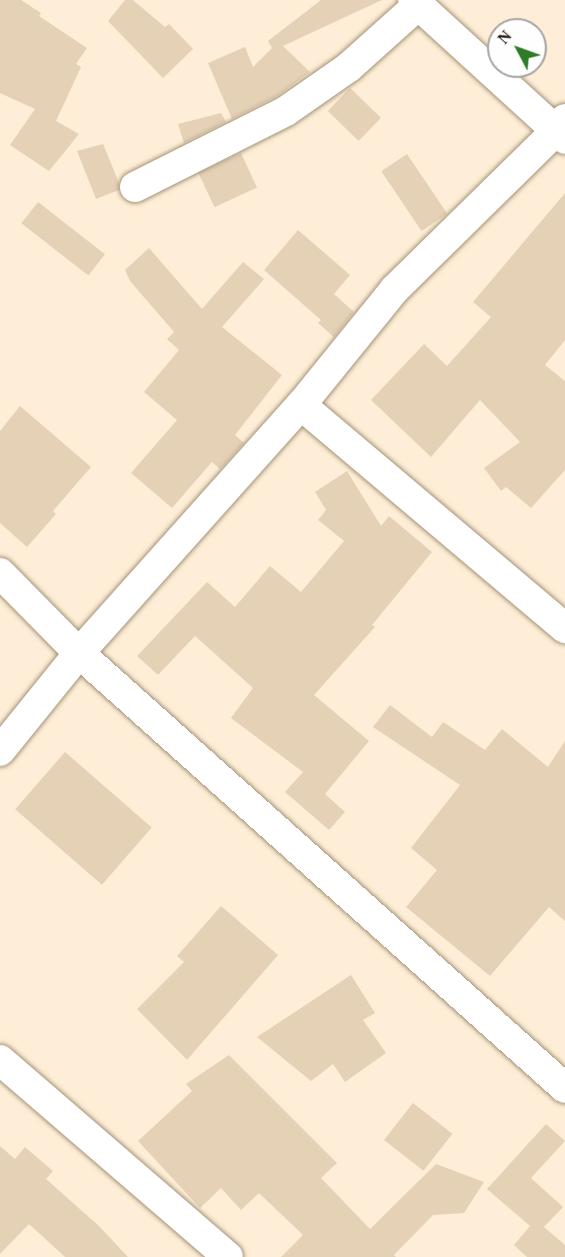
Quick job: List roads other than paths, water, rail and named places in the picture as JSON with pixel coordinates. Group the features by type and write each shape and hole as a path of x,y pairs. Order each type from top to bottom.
{"street":[{"path":"0,751 79,653 301,405 394,290 562,129 416,2 350,67 286,111 135,187"},
{"path":"301,405 565,628"},
{"path":"0,573 79,653 565,1089"},
{"path":"0,1060 228,1257"}]}
